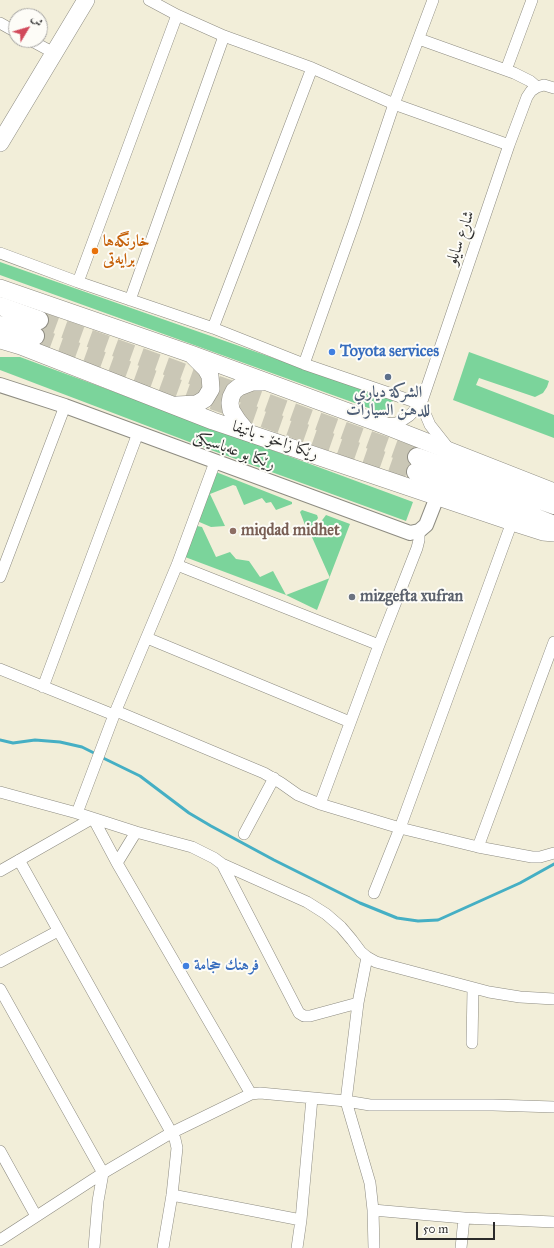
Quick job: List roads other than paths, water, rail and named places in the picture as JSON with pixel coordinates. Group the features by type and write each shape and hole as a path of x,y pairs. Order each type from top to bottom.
{"highway":[{"path":"0,306 37,328 0,325"},
{"path":"554,505 417,465 494,501 554,525"}],"main road":[{"path":"0,144 5,122 54,53 86,0"},
{"path":"0,288 191,354 381,424 554,492"},
{"name":"رێکا زاخۆ - باتیفا","path":"0,340 21,346 247,432 512,522 543,532 554,533"},
{"path":"173,405 196,404 205,399 211,389 210,376 206,369 191,354"},
{"path":"247,432 231,410 231,397 234,391 239,387 252,382 265,382"}],"street":[{"path":"149,0 224,36 312,68 394,104 509,145"},
{"path":"304,364 394,104 433,0"},
{"path":"506,70 532,0"},
{"path":"78,282 177,14"},
{"path":"130,300 224,36"},
{"path":"419,39 506,70 522,77 537,87 544,85 554,88"},
{"path":"45,48 54,53"},
{"path":"213,328 312,68"},
{"name":"شارع سايلو","path":"381,424 389,424 403,420 421,404 509,145 527,97 531,91 537,87"},
{"path":"0,253 78,282 213,328 304,364 421,404 430,425 451,451"},
{"name":"رێكا بو عه‌باسيكێ","path":"0,385 65,406 410,533 419,531"},
{"path":"0,577 65,406"},
{"path":"44,686 138,433"},
{"path":"77,812 115,713 177,565 215,462"},
{"path":"320,804 417,548 419,531 426,525 437,497"},
{"path":"374,893 400,828 512,522"},
{"path":"177,565 379,645"},
{"path":"147,638 350,722"},
{"path":"478,847 554,642"},
{"path":"0,669 115,713 274,778 298,794 320,804 400,828 478,847 532,857 540,857 554,852"},
{"path":"244,834 274,778"},
{"path":"0,792 77,812 136,832 192,847 204,852 222,864 307,902 326,914 341,927 361,952 376,962 489,992 520,997 554,999"},
{"path":"0,871 93,818"},
{"path":"93,818 117,863 251,1094"},
{"path":"117,863 136,832"},
{"path":"19,860 175,1139 177,1148 172,1195 163,1248"},
{"path":"222,864 299,1013 304,1016 310,1016 358,1003"},
{"path":"0,962 58,931"},
{"path":"367,957 358,1003 346,1101 370,1183 373,1210 374,1248"},
{"path":"472,1043 473,988"},
{"path":"0,989 103,1174 98,1201 94,1248"},
{"path":"0,1240 103,1174 172,1133 251,1094 260,1093 370,1104 554,1107"},
{"path":"297,1248 312,1098"},
{"path":"0,1152 36,1216"},
{"path":"172,1195 301,1220"},
{"path":"373,1210 464,1218 554,1222"},
{"path":"461,1248 464,1218"}],"waterway":[{"path":"0,740 13,743 35,740 60,742 82,747 96,754"},
{"path":"101,757 140,776 189,813 211,826 274,860 360,903 397,918 418,921 438,920 520,883 554,864"}],"tunnel":[{"path":"39,320 417,457"},
{"path":"35,336 416,472"}],"place":[{"name":"خارنگه‌ها برايه‌تى","path":"95,251"},
{"name":"Toyota services","path":"332,352"},
{"name":"الشركة دياري للدهـن السيارات","path":"388,377"},
{"name":"miqdad midhet","path":"233,531"},
{"name":"mizgefta xufran","path":"352,597"},
{"name":"فرهنك حجامة","path":"186,966"}]}
